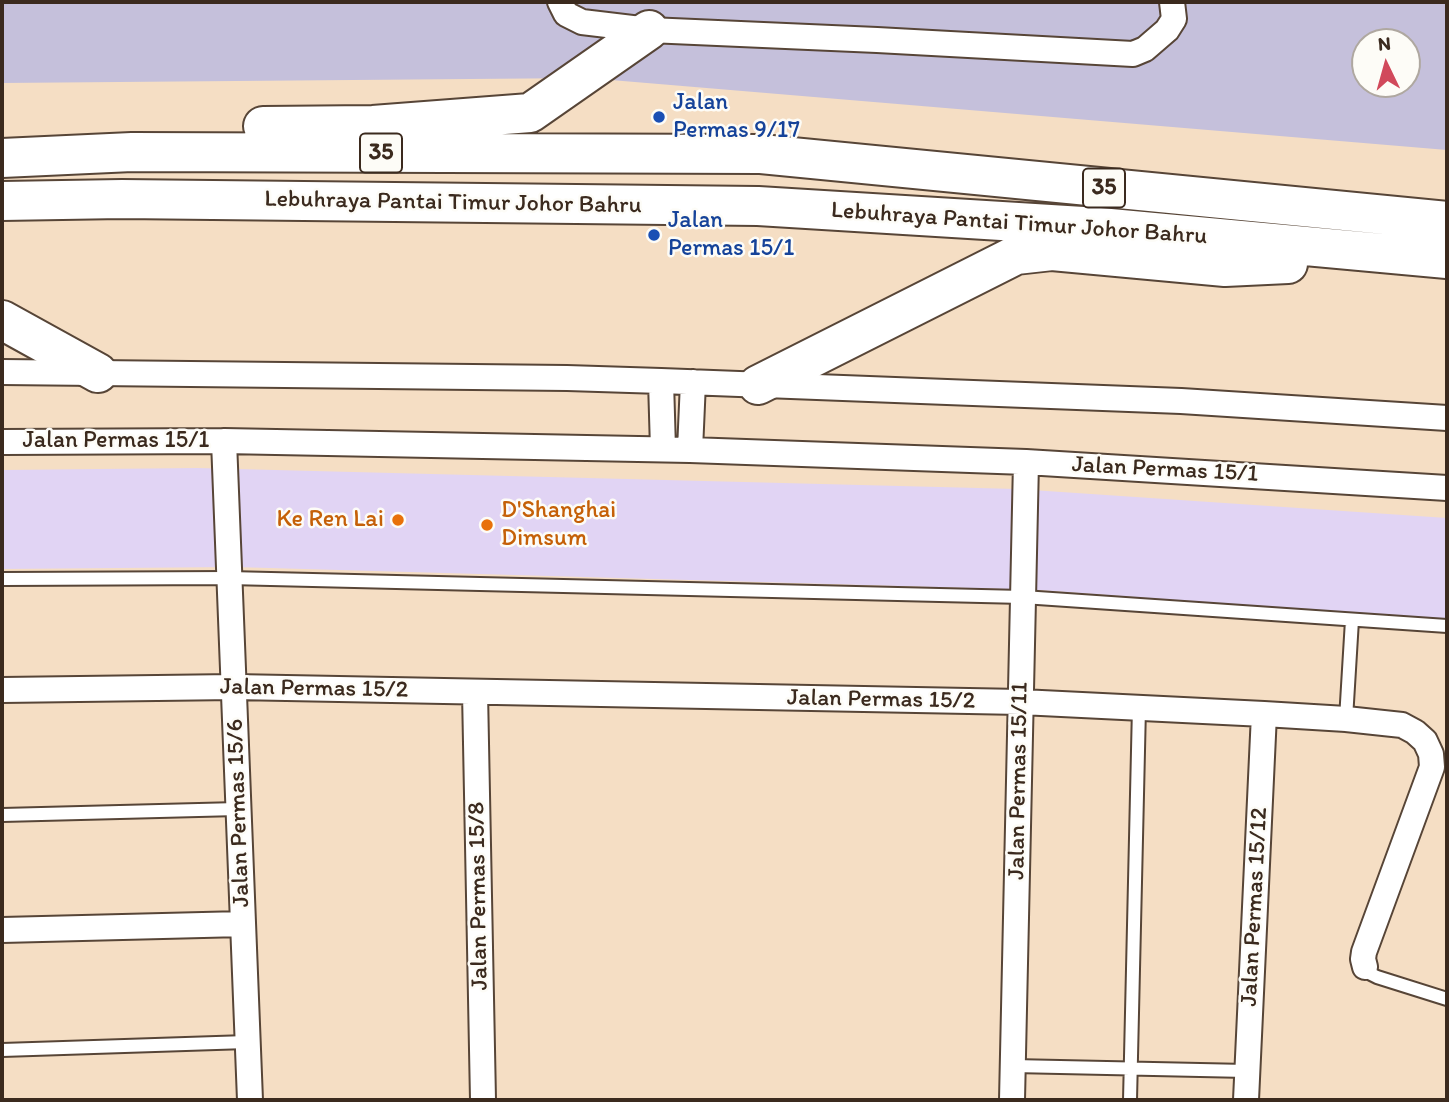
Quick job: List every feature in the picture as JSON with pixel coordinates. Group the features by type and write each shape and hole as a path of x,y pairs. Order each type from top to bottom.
{"highway":[{"path":"2,135 240,126 373,125 530,113 649,30"},
{"path":"373,125 476,138 761,154"},
{"name":"Lebuhraya Pantai Timur Johor Bahru","path":"2,158 132,152 761,154 1447,221"},
{"name":"Lebuhraya Pantai Timur Johor Bahru","path":"2,201 122,199 758,206 1099,227 1435,258"},
{"path":"758,385 1016,255 1052,251 1225,267 1435,258"},
{"path":"2,320 99,373"}],"street":[{"path":"560,2 566,14 582,22 649,30 1133,54 1145,49 1167,30 1174,19 1172,2"},
{"path":"2,372 693,382 1181,401 1447,418"},
{"path":"661,381 663,449"},
{"path":"690,450 693,382"},
{"name":"Jalan Permas 15/1","path":"2,442 224,441 663,449 1026,462 1447,488"},
{"name":"Jalan Permas 15/6","path":"224,441 250,1100"},
{"name":"Jalan Permas 15/11","path":"1012,1100 1026,462"},
{"name":"Jalan Permas 15/2","path":"2,690 234,687 1021,702 1264,714 1402,725 1425,741 1431,754 1432,768 1364,952 1365,967"},
{"name":"Jalan Permas 15/8","path":"475,692 482,1100"},
{"name":"Jalan Permas 15/12","path":"1246,1100 1264,714"},
{"path":"2,930 243,924"}],"lane":[{"path":"2,579 229,578 1023,597 1447,626"},
{"path":"1346,719 1352,620"},
{"path":"1130,1100 1139,707"},
{"path":"2,815 238,810"},
{"name":"Jalan Permas 15/2","path":"1365,967 1377,977 1447,999"},
{"path":"2,1049 247,1042"},
{"path":"1013,1066 1247,1071"}],"shaded area":[{"path":"2,2 1447,2 1447,150 587,78 2,83"},
{"path":"197,468 1017,489 1447,518 1447,620 1039,590 234,567 2,569 2,470"}],"place":[{"name":"Jalan Permas 9/17","path":"659,117"},
{"name":"Jalan Permas 15/1","path":"654,235"},
{"name":"Ke Ren Lai","path":"398,520"},
{"name":"D'Shanghai Dimsum","path":"487,525"}]}
